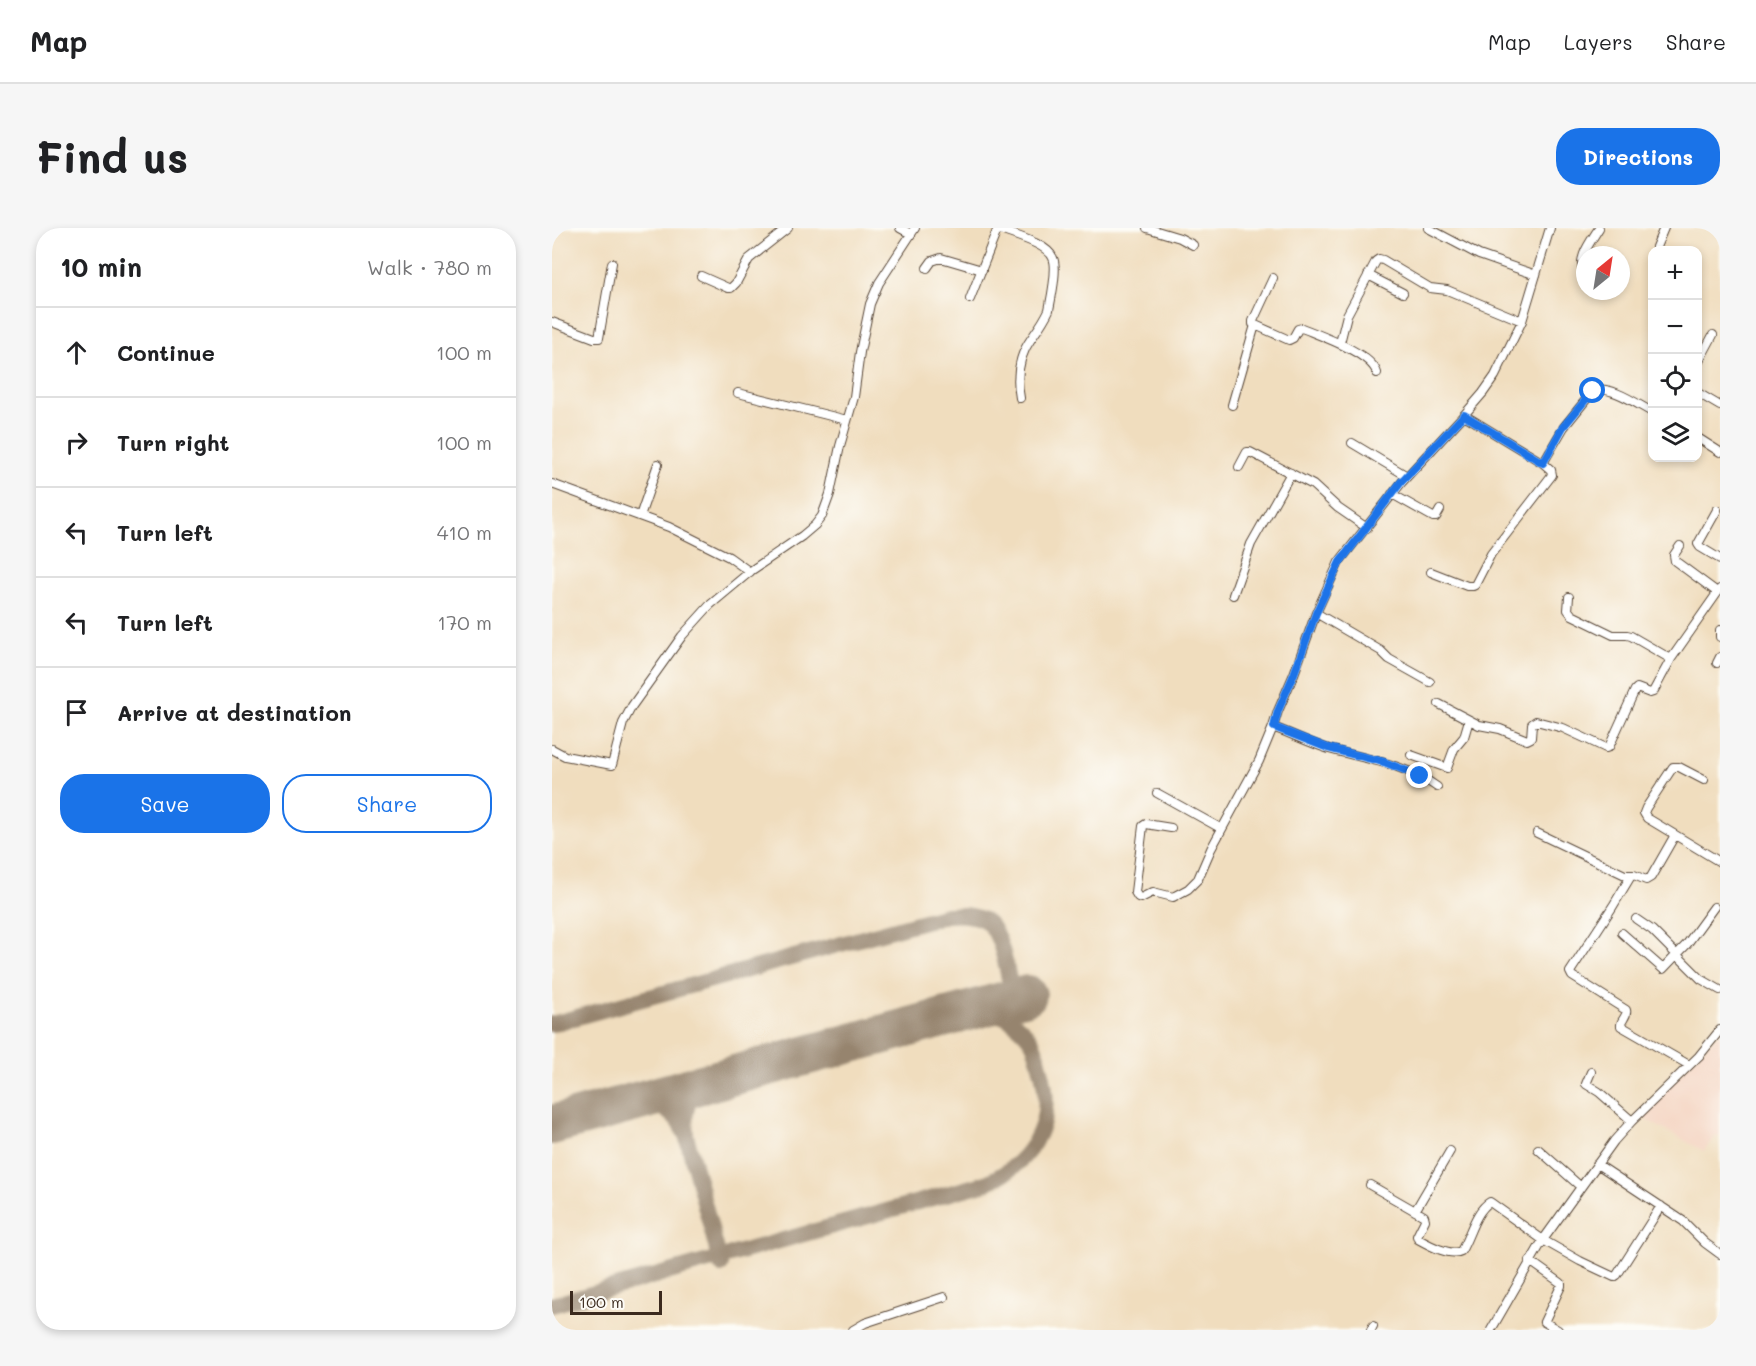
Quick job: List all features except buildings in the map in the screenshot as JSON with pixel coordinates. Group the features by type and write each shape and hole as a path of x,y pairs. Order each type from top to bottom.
{"street":[{"path":"701,276 731,288 749,259 788,228"},
{"path":"552,749 565,756 612,765 623,723 632,706 682,636 710,605 750,572 802,536 822,516 830,494 854,397 870,304 879,283 913,231 900,228"},
{"path":"1147,228 1180,238 1193,245"},
{"path":"1428,228 1479,255 1536,275"},
{"path":"1171,828 1146,824 1143,826 1135,892 1138,897 1153,892 1173,897 1188,889 1198,879 1274,727 1316,613 1340,562 1407,476 1464,415 1495,376 1522,321 1550,228"},
{"path":"1589,246 1599,228"},
{"path":"1656,246 1664,228"},
{"path":"970,299 998,229 1041,247 1049,252 1054,260 1049,310 1026,347 1020,365 1018,377 1020,398"},
{"path":"927,268 936,259 941,258 982,270"},
{"path":"1340,343 1347,315 1376,261 1381,259 1430,288 1447,290 1522,321"},
{"path":"552,322 599,338 612,263"},
{"path":"1368,275 1403,293"},
{"path":"1232,405 1255,325 1253,321 1273,278"},
{"path":"1255,325 1289,340 1293,338 1298,329 1302,328 1340,343 1373,364 1377,373"},
{"path":"1702,356 1713,335"},
{"path":"1543,463 1563,427 1593,391 1610,390 1648,409"},
{"path":"738,393 848,420"},
{"path":"1702,395 1720,406"},
{"path":"1431,572 1467,585 1476,585 1491,554 1551,478 1551,470 1543,463 1464,415"},
{"path":"1702,441 1720,452"},
{"path":"1352,443 1407,476"},
{"path":"1239,467 1248,452 1319,490 1338,508 1366,528"},
{"path":"640,516 657,464"},
{"path":"1233,595 1251,544 1291,473"},
{"path":"552,484 640,516 709,546 750,572"},
{"path":"1392,494 1433,517 1436,517 1440,510"},
{"path":"1717,510 1698,544 1720,560"},
{"path":"1439,704 1468,720 1529,740 1533,722 1544,723 1563,728 1607,748 1612,742 1635,690 1637,688 1653,692 1671,658 1719,590 1675,561 1674,555 1680,546"},
{"path":"1569,597 1567,608 1569,613 1613,635 1631,636 1671,658"},
{"path":"1316,613 1430,682"},
{"path":"1720,630 1720,636"},
{"path":"1411,755 1448,767 1454,749 1464,737 1468,720"},
{"path":"1274,727 1328,748 1410,771 1437,787"},
{"path":"1704,780 1678,767 1673,767 1644,813 1647,818 1720,862"},
{"path":"1157,793 1222,829"},
{"path":"1537,833 1625,875 1634,875 1646,880 1649,879 1675,836"},
{"path":"1631,876 1570,972 1572,976 1626,1010 1621,1026 1689,1065"},
{"path":"1622,933 1662,969 1694,937 1714,907"},
{"path":"1636,919 1652,930 1701,979 1720,990"},
{"path":"1491,1330 1543,1240 1614,1141 1700,1056 1720,1030"},
{"path":"1591,1072 1586,1084 1599,1092 1632,1121"},
{"path":"1538,1149 1581,1187"},
{"path":"1414,1211 1450,1152"},
{"path":"1597,1164 1683,1221 1720,1254"},
{"path":"1370,1185 1425,1218 1417,1236 1418,1239 1453,1253 1461,1251 1479,1215 1490,1202 1543,1240 1614,1277 1661,1206"},
{"path":"1530,1261 1561,1283 1544,1322 1558,1330"},
{"path":"853,1330 865,1323 944,1297"}],"shaded area":[{"path":"1720,1032 1720,1136 1714,1137 1704,1151 1639,1116"}],"taxiway":[{"path":"552,1024 946,915 978,917 993,928 1001,946 1013,998"},
{"path":"552,1305 986,1183 1003,1174 1024,1157 1035,1142 1046,1108 1044,1083 1036,1049 1026,1034 999,1014 976,1008"},
{"path":"686,1134 685,1119 690,1100 704,1083"},
{"path":"652,1097 677,1120 686,1135 721,1265"}],"runway":[{"path":"552,1125 1027,995"}],"route":[{"path":"1420,776 1384,762 1307,741 1274,727 1278,711 1334,572 1346,552 1401,482 1464,415 1543,463 1563,427 1593,391"}]}
